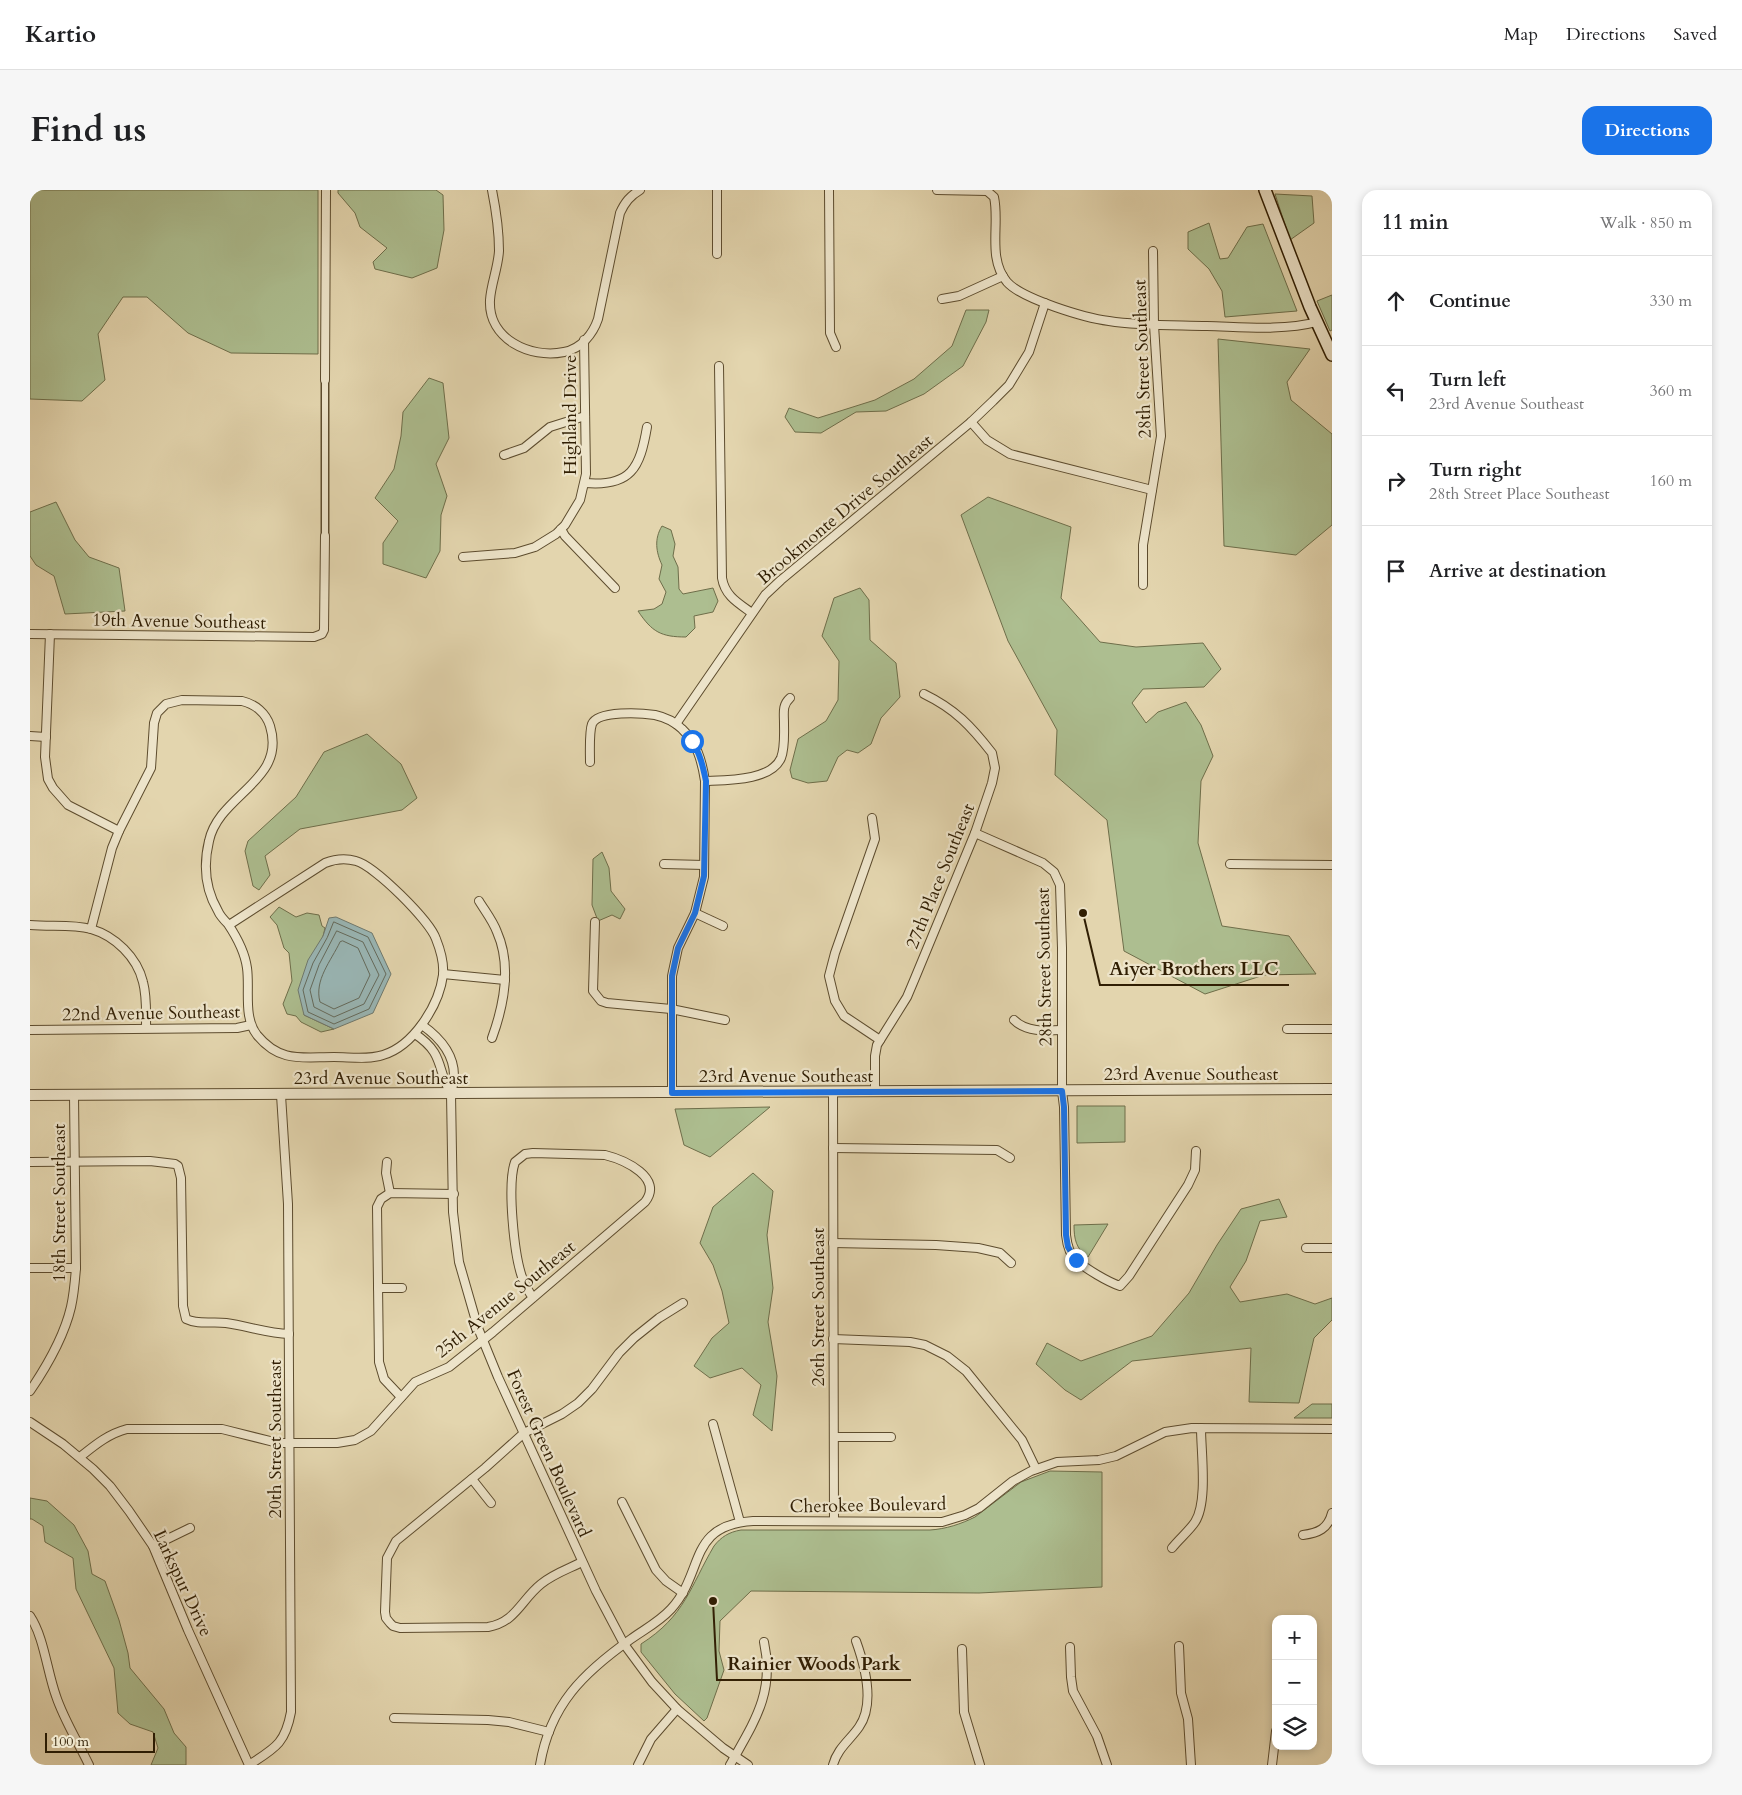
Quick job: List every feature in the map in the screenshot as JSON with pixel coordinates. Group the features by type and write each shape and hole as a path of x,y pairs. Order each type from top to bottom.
{"main road":[{"path":"1265,190 1332,355"}],"street":[{"path":"325,536 326,190"},
{"path":"492,190 499,254 490,306 497,327 508,340 525,349 541,352 568,351 584,340 594,329 598,319 620,213 624,203 630,196 640,190"},
{"path":"717,190 717,254"},
{"path":"829,190 830,333 836,347"},
{"path":"937,190 982,191 991,194 995,201 996,256 1004,276 1022,294 1045,303 1099,320 1154,325 1288,327 1317,322"},
{"name":"28th Street Southeast","path":"1143,585 1142,545 1161,436 1154,325 1153,251"},
{"path":"942,299 959,296 1004,276"},
{"name":"Brookmonte Drive Southeast","path":"676,724 765,595 972,422 1009,384 1029,352 1045,303"},
{"name":"Highland Drive","path":"463,556 499,555 525,550 542,544 561,529 580,500 585,483 584,340"},
{"path":"719,366 722,578 725,589 733,600 752,614"},
{"path":"504,455 524,448 557,423 585,416"},
{"path":"972,422 987,440 1010,454 1152,490"},
{"path":"585,483 612,483 627,476 640,458 647,427"},
{"path":"561,529 565,536 615,588"},
{"name":"19th Avenue Southeast","path":"30,634 314,638 322,634 324,630 325,536"},
{"path":"50,634 45,765 48,778 52,788 68,804 119,831"},
{"name":"27th Place Southeast","path":"875,1092 875,1056 880,1040 907,997 975,833 995,774 994,757 986,746 954,710 924,694"},
{"path":"706,781 750,778 774,766 782,755 784,706 790,698"},
{"path":"91,929 108,859 119,831 151,768 154,723 157,713 163,706 182,700 242,701 254,705 268,719 272,733 273,749 270,761 258,779 222,814 211,832 208,842 206,867 209,893 218,912 229,926 243,953 247,969 251,1025"},
{"path":"590,762 592,725 596,718 605,714 654,715 676,724 687,734 696,748 706,781 704,876 695,913 675,956 672,976 672,1093"},
{"path":"30,736 46,737"},
{"path":"872,818 875,838 835,952 830,976 835,1000 844,1016 880,1040"},
{"name":"28th Street Southeast","path":"975,833 1043,862 1051,868 1057,878 1061,900 1061,1030 1066,1235 1068,1247 1076,1260 1108,1281 1120,1286 1130,1276 1188,1185 1195,1170 1196,1151"},
{"path":"229,926 320,865 332,860 356,861 379,874 423,919 436,937 443,974 505,980"},
{"path":"664,864 704,865"},
{"path":"1230,864 1332,865"},
{"path":"479,901 499,936 504,958 505,980 499,1020 492,1038"},
{"path":"695,913 723,926"},
{"path":"595,922 592,981 593,991 597,998 607,1003 671,1009 725,1020"},
{"path":"30,925 91,929 115,941 124,948 136,966 144,985 146,1028"},
{"name":"22nd Avenue Southeast","path":"30,1030 237,1028 251,1025 254,1031 270,1048 291,1057 370,1058 381,1056 399,1048 415,1034 422,1025 443,974"},
{"path":"1014,1020 1019,1025 1030,1029 1061,1030"},
{"name":"Forest Green Boulevard","path":"422,1025 432,1033 449,1054 454,1078 451,1094 455,1233 459,1262 470,1306 482,1339 582,1562 624,1644 652,1682 677,1709 702,1732 748,1765"},
{"path":"1288,1029 1332,1029"},
{"path":"415,1034 426,1041 436,1052 444,1082 451,1094"},
{"name":"23rd Avenue Southeast","path":"30,1095 1332,1089"},
{"name":"26th Street Southeast","path":"833,1092 834,1521"},
{"name":"20th Street Southeast","path":"249,1765 275,1748 281,1741 289,1726 291,1712 288,1204 281,1094"},
{"name":"18th Street Southeast","path":"30,1391 57,1345 68,1319 72,1300 76,1268 74,1096"},
{"path":"833,1148 997,1150 1010,1158"},
{"name":"25th Avenue Southeast","path":"80,1457 101,1440 118,1431 127,1429 222,1429 270,1442 290,1443 337,1443 355,1440 371,1431 400,1396 415,1382 449,1367 493,1332 533,1298 644,1202 650,1194 650,1187 648,1180 642,1173 605,1154 534,1153 519,1157 514,1162 512,1174 513,1230 521,1275 527,1290 533,1298"},
{"path":"30,1162 167,1162 178,1166 182,1178 183,1312 186,1319 195,1322 225,1323 289,1334"},
{"path":"387,1162 386,1173 390,1193"},
{"path":"400,1396 384,1379 379,1367 377,1207 381,1199 390,1193 454,1194"},
{"path":"833,1243 936,1245 978,1248 1000,1253 1011,1263"},
{"path":"1306,1248 1332,1248"},
{"path":"30,1268 76,1268"},
{"path":"378,1288 402,1288"},
{"path":"582,1562 539,1585 510,1618 496,1625 488,1627 400,1628 394,1626 386,1618 387,1558 394,1544 524,1433 562,1414 578,1403 634,1338 659,1318 683,1303"},
{"path":"834,1339 910,1342 926,1345 947,1356 966,1371 1022,1440 1036,1469"},
{"name":"Larkspur Drive","path":"30,1422 80,1457 110,1486 137,1521 153,1546 188,1630 249,1765"},
{"path":"713,1424 740,1522"},
{"path":"1172,1548 1195,1521 1201,1510 1201,1428"},
{"name":"Cherokee Boulevard","path":"540,1765 549,1732 560,1706 592,1669 624,1644 658,1622 671,1609 683,1593 705,1543 719,1530 740,1522 834,1521 926,1523 950,1520 979,1508 1013,1481 1036,1469 1057,1462 1099,1460 1116,1456 1165,1432 1177,1429 1332,1429"},
{"path":"834,1437 892,1437"},
{"path":"472,1479 491,1503"},
{"path":"622,1502 656,1570 666,1581 683,1593"},
{"path":"1303,1535 1319,1532 1327,1527 1332,1513"},
{"path":"153,1546 190,1528"},
{"path":"30,1616 37,1629 48,1674 57,1699 89,1765"},
{"path":"833,1765 840,1749 865,1716 866,1690 863,1660 856,1641"},
{"path":"730,1765 755,1720 764,1697 768,1672 764,1642"},
{"path":"1179,1646 1181,1692 1188,1720 1191,1765"},
{"path":"1070,1647 1071,1677 1074,1691 1097,1736 1107,1765"},
{"path":"962,1648 964,1712 980,1765"},
{"path":"638,1765 651,1739 677,1709"},
{"path":"394,1718 498,1721 549,1732"},
{"path":"1272,1765 1274,1750"}],"green space":[{"path":"30,190 318,190 318,354 231,353 188,333 147,297 123,297 98,334 105,380 82,401 30,399"},
{"path":"338,190 436,190 443,195 444,230 437,268 412,278 375,269 373,262 387,248 360,227 355,213 338,193"},
{"path":"1275,194 1312,196 1314,223 1290,240"},
{"path":"1209,223 1220,259 1228,258 1247,227 1263,224 1297,311 1225,317 1222,291 1209,269 1188,249 1188,232"},
{"path":"1332,295 1332,330 1330,331 1317,301"},
{"path":"966,310 989,310 986,322 963,366 924,394 886,411 856,412 821,433 795,432 785,417 789,408 818,418 875,400 914,379 952,346"},
{"path":"1218,339 1310,349 1287,382 1291,400 1332,434 1332,525 1296,555 1224,546"},
{"path":"429,378 443,383 449,438 436,464 447,496 441,515 440,551 426,578 383,564 383,543 398,521 375,498 394,469 401,436 403,412"},
{"path":"988,497 1071,527 1061,598 1100,642 1136,647 1203,643 1221,669 1204,687 1143,689 1132,703 1146,723 1158,712 1186,702 1201,725 1213,756 1201,781 1198,843 1222,926 1289,936 1316,974 1264,975 1205,994 1124,951 1107,820 1055,775 1057,730 1008,641 961,515"},
{"path":"56,502 75,540 89,557 119,568 125,611 65,614 54,576 36,565 30,556 30,512"},
{"path":"662,526 671,530 675,544 673,556 678,567 679,589 683,594 713,588 718,601 713,612 694,616 695,628 686,637 670,636 658,632 648,624 638,611 654,609 662,604 666,592 659,579 662,565 657,546 659,531"},
{"path":"860,588 869,600 870,640 896,663 900,697 881,718 871,744 858,753 847,750 838,757 827,781 808,783 792,778 790,770 798,739 826,721 838,700 839,661 822,636 834,598"},
{"path":"367,734 401,764 417,798 402,810 300,829 265,856 270,875 259,890 253,886 245,851 248,841 296,797 324,752"},
{"path":"602,852 609,868 611,891 625,909 620,919 612,915 598,921 592,905 593,859"},
{"path":"279,907 296,917 307,913 319,915 322,926 325,928 304,1015 334,1029 321,1032 301,1022 296,1016 287,1014 283,1004 292,981 289,953 284,948 277,925 270,917"},
{"path":"1077,1106 1125,1106 1125,1142 1077,1143"},
{"path":"770,1107 710,1157 684,1145 675,1109"},
{"path":"753,1173 773,1191 767,1235 773,1288 768,1322 777,1376 772,1431 753,1415 761,1385 742,1368 710,1378 694,1366 712,1338 729,1323 722,1291 713,1265 700,1243 713,1207"},
{"path":"1279,1199 1287,1217 1260,1221 1246,1261 1230,1287 1240,1302 1287,1294 1315,1304 1332,1298 1332,1320 1314,1338 1299,1403 1249,1402 1251,1348 1132,1361 1081,1400 1065,1390 1036,1364 1047,1343 1081,1361 1152,1336 1189,1293 1241,1209"},
{"path":"1108,1224 1088,1257 1076,1243 1074,1225"},
{"path":"1312,1404 1332,1404 1332,1418 1294,1418"},
{"path":"1050,1471 1102,1472 1102,1587 979,1593 751,1591 720,1621 719,1651 724,1670 707,1718 704,1721 675,1694 641,1652 641,1644 668,1623 685,1600 714,1546 722,1538 733,1532 741,1530 942,1529 975,1517 1021,1482"},
{"path":"30,1498 47,1501 74,1525 88,1551 92,1574 105,1581 119,1620 130,1668 164,1709 174,1733 186,1747 186,1765 151,1765 158,1748 153,1732 130,1724 118,1713 114,1668 76,1589 73,1558 45,1542 43,1526 30,1519"}],"water":[{"path":"336,917 372,933 391,974 373,1013 334,1029 304,1015 298,990 308,960 323,936 329,918"}],"place":[{"name":"Aiyer Brothers LLC","path":"1083,913"},
{"name":"Rainier Woods Park","path":"713,1601"}],"route":[{"path":"692,741 706,781 704,876 695,913 675,956 672,976 672,1093 1062,1091 1064,1107 1066,1242 1076,1260"}]}
